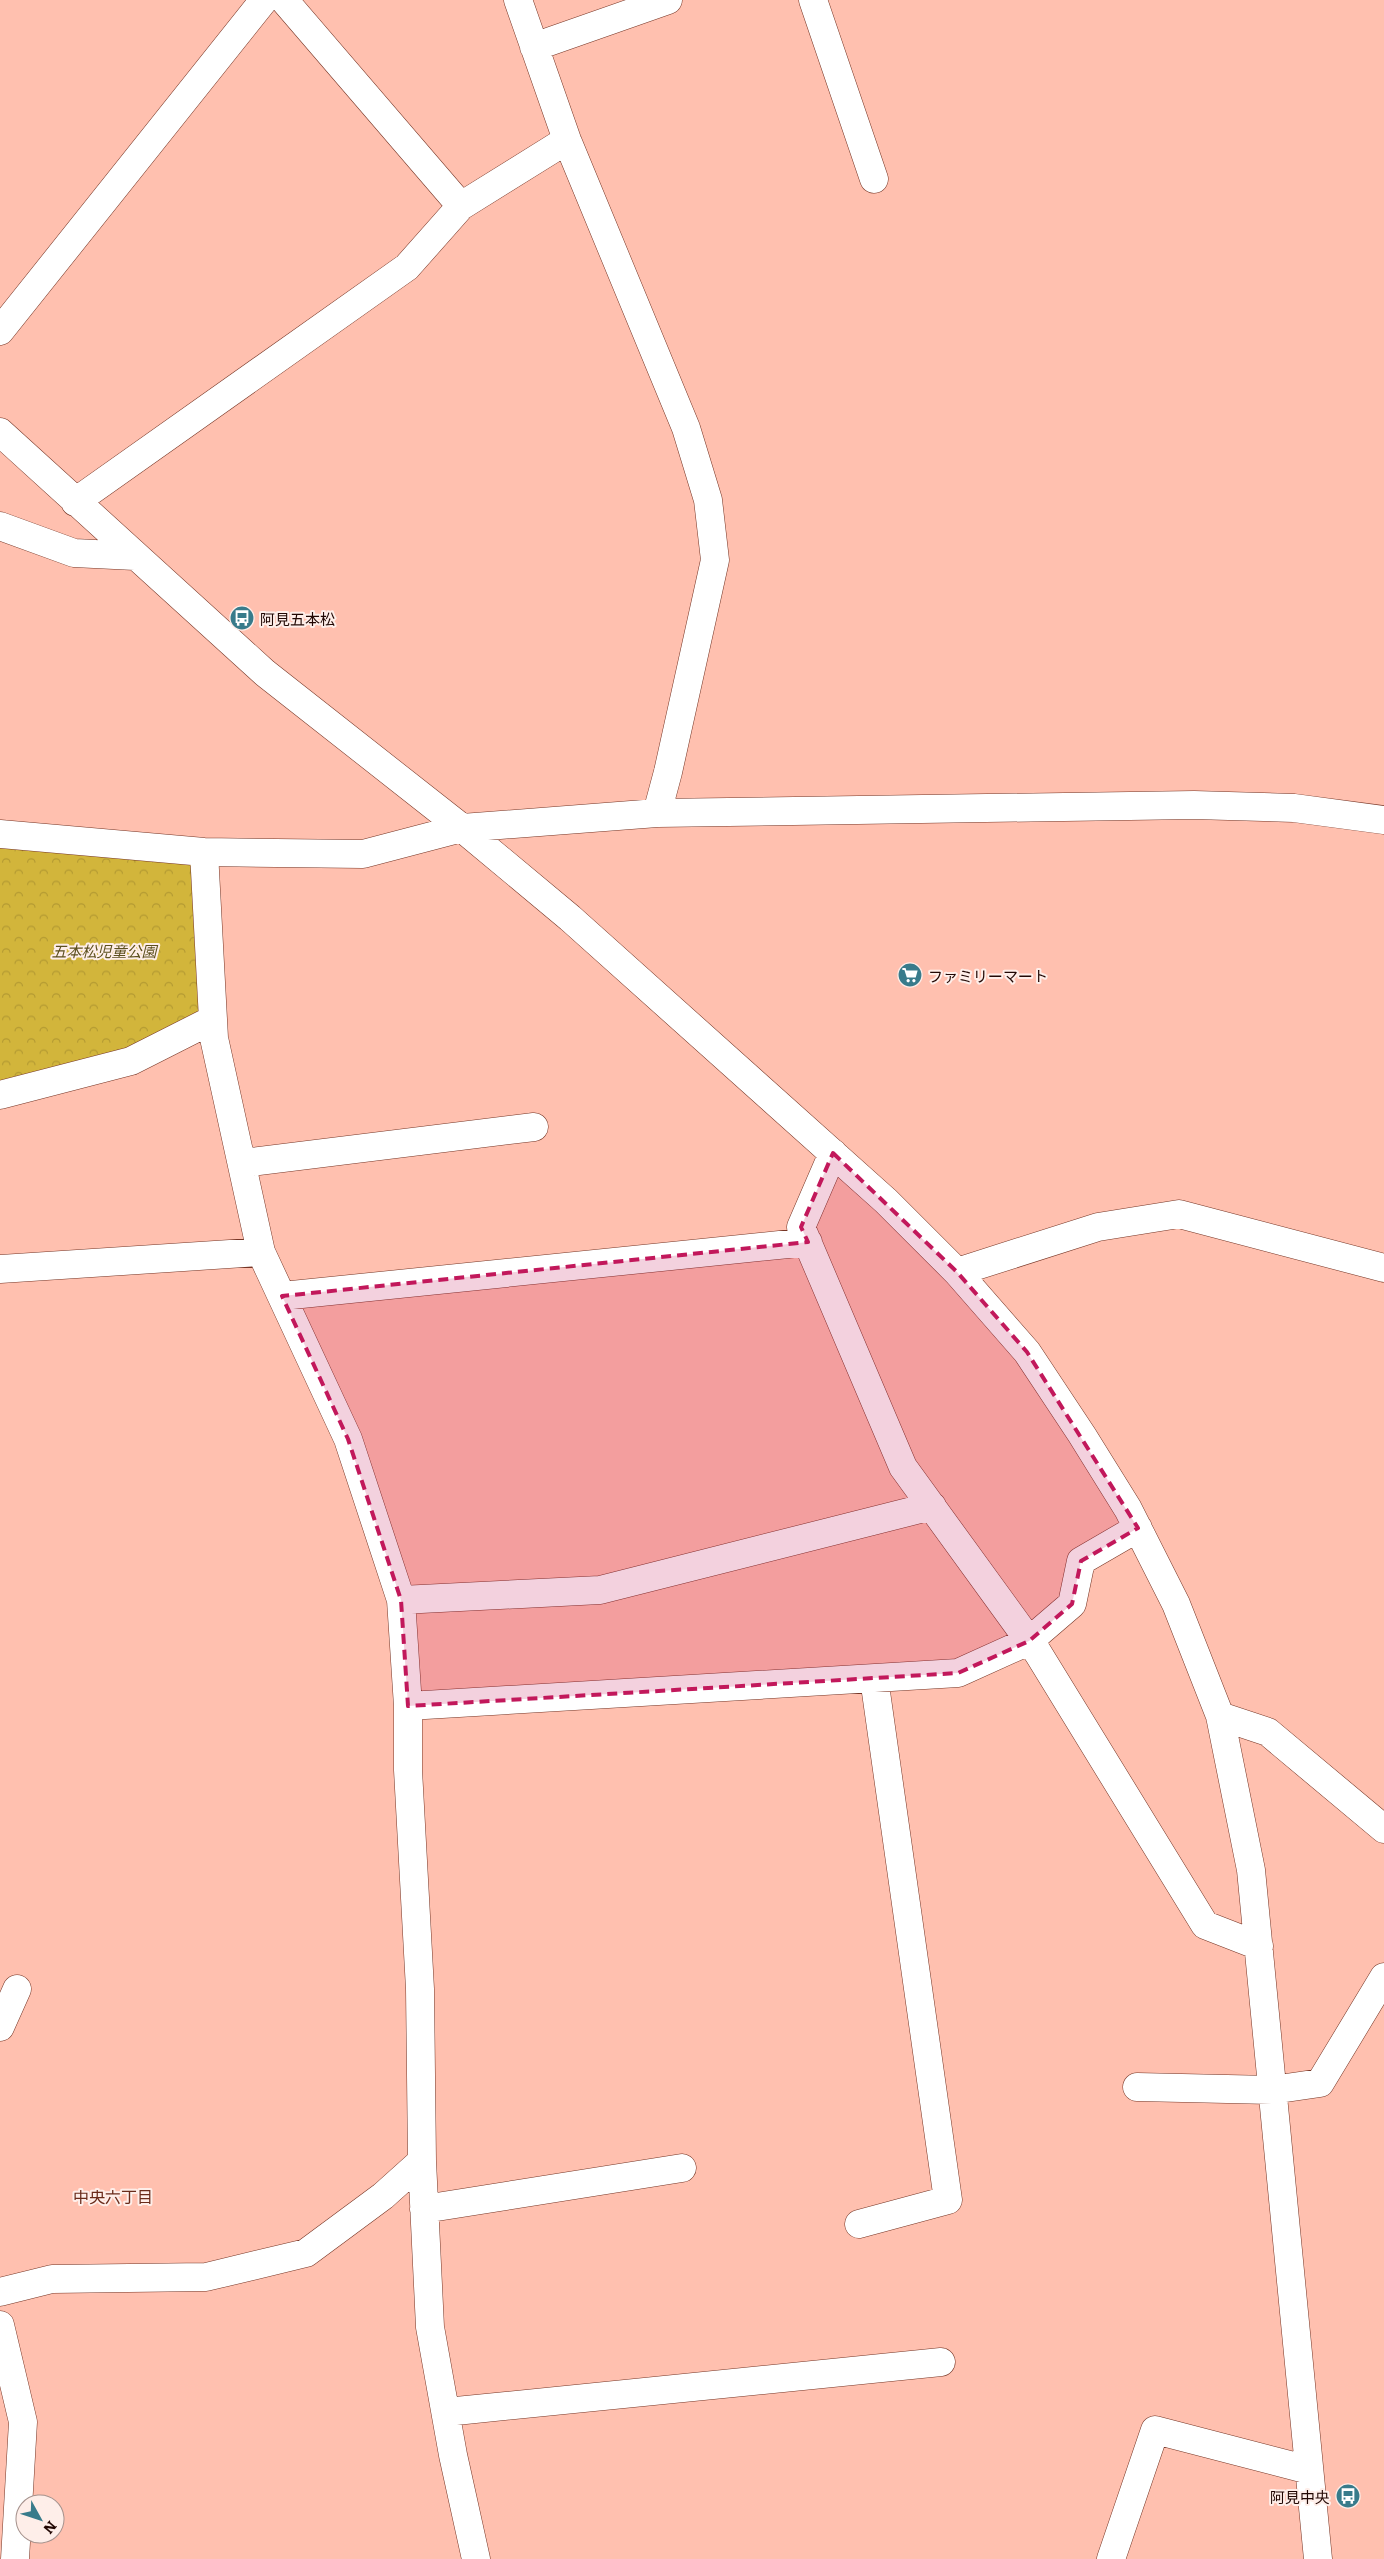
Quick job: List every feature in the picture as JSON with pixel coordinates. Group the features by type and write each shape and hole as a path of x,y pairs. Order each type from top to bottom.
{"street":[{"path":"0,330 264,0"},
{"path":"284,0 461,206"},
{"path":"518,0 567,140 686,428 708,500 715,560 668,772 656,813"},
{"path":"534,47 668,0"},
{"path":"813,0 874,179"},
{"path":"74,502 407,267 461,206 567,140"},
{"path":"0,432 74,502 292,695 462,828 570,918 886,1201 957,1272 1027,1352 1082,1435 1138,1528 1176,1604 1220,1716 1251,1870 1318,2559"},
{"path":"0,526 74,553 135,556"},
{"path":"0,834 204,852 363,854 462,828 656,813 1194,805 1294,808 1384,820"},
{"path":"204,852 212,1020 261,1252 348,1439 401,1600 408,1706 408,1770 420,1989 422,2161 430,2327 476,2559"},
{"path":"0,1095 131,1061 212,1020"},
{"path":"242,1163 534,1127"},
{"path":"833,1153 801,1227 903,1467 1029,1641 1205,1925 1259,1946"},
{"path":"957,1272 1098,1227 1179,1214 1384,1268"},
{"path":"282,1296 808,1242"},
{"path":"0,1269 261,1252"},
{"path":"401,1600 600,1590 932,1506"},
{"path":"408,1706 958,1673 1029,1641 1072,1604 1081,1561 1138,1528"},
{"path":"859,2224 948,2200 874,1678"},
{"path":"1220,1716 1268,1732 1384,1829"},
{"path":"1138,2087 1272,2090 1320,2083 1384,1977"},
{"path":"0,2027 17,1989"},
{"path":"0,2292 52,2279 206,2277 306,2252 383,2196 422,2161"},
{"path":"424,2209 682,2168"},
{"path":"0,2324 23,2422 15,2559"},
{"path":"446,2412 941,2362"},
{"path":"1111,2559 1154,2430 1309,2470"}],"highlighted area":[{"path":"833,1153 957,1272 1027,1352 1138,1528 1081,1561 1072,1604 1029,1641 958,1673 408,1706 401,1600 348,1439 282,1296 808,1242 801,1227"}],"green space":[{"name":"五本松児童公園","path":"0,834 204,852 212,1020 0,1095"}],"place":[{"name":"阿見五本松","path":"242,618"},
{"name":"ファミリーマート","path":"910,975"},
{"name":"阿見中央","path":"1348,2496"}],"district":[{"name":"中央六丁目","path":"113,2196"}]}
